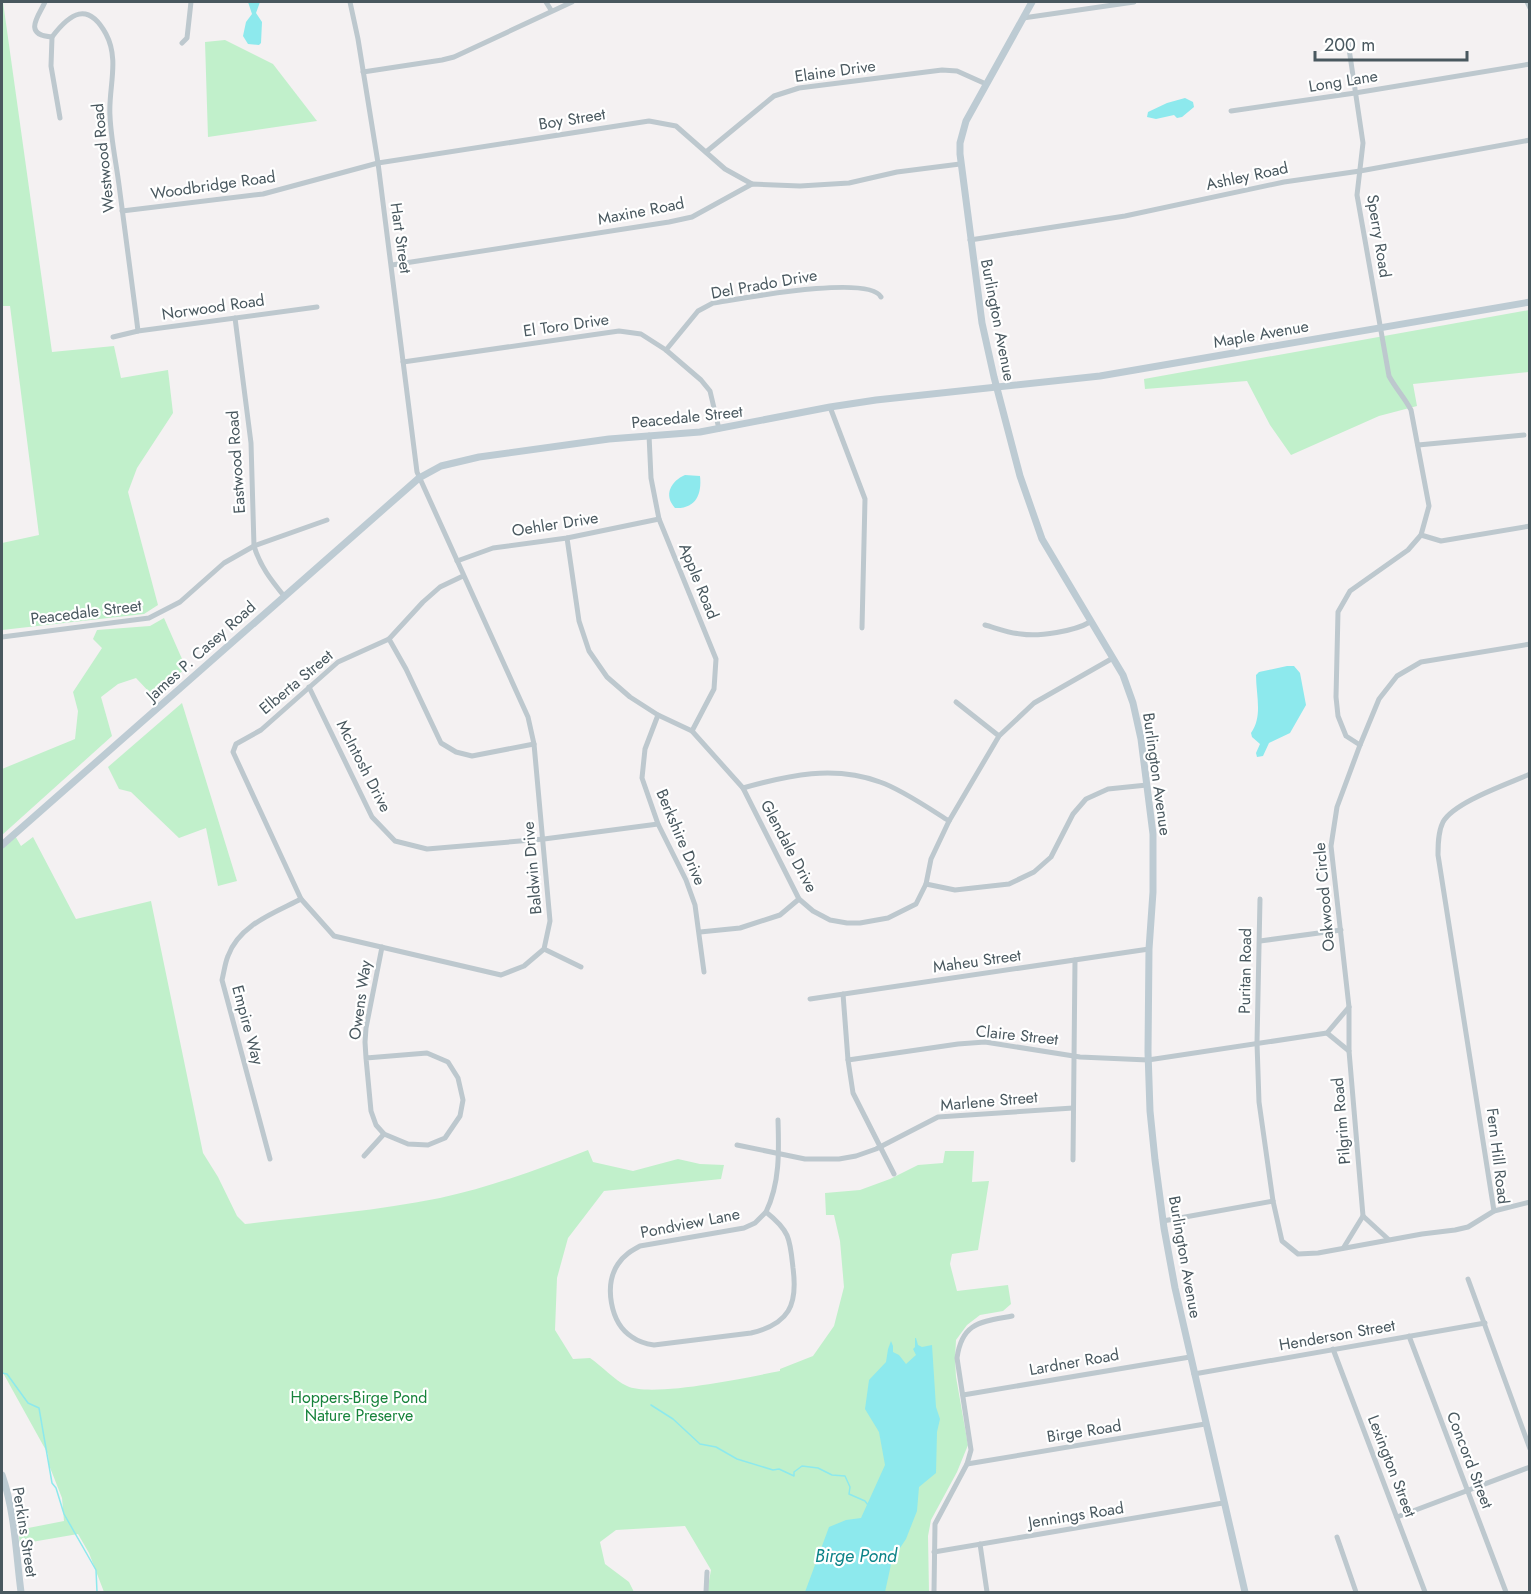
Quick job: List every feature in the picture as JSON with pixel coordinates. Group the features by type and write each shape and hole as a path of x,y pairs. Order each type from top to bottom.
{"main road":[{"name":"Burlington Avenue","path":"1032,2 986,84 963,131 960,164 970,240 982,323 996,386 1034,521 1042,539 1126,682 1141,738 1153,834 1153,892 1149,949 1150,1111 1163,1221 1190,1356 1245,1593"},
{"name":"Maple Avenue","path":"996,386 1100,376 1530,302"},
{"name":"Peacedale Street","path":"419,478 441,466 479,458 609,439 719,429 830,407 996,386"},
{"name":"James P. Casey Road","path":"2,845 419,478"},
{"name":"Perkins Street","path":"2,1475 7,1492 21,1593"}],"street":[{"path":"45,2 35,16 34,25 44,37 52,37 51,66 60,118"},
{"path":"182,43 187,38 191,2"},
{"name":"Hart Street","path":"350,2 378,163 419,478"},
{"path":"546,2 551,10"},
{"path":"363,72 454,57 572,2"},
{"path":"1023,18 1134,2"},
{"name":"Westwood Road","path":"52,37 64,20 79,13 99,22 110,42 113,63 110,115 138,331"},
{"name":"Sperry Road","path":"1348,42 1363,143 1357,195 1389,376 1396,389 1406,398 1411,410 1418,445 1429,506 1421,535"},
{"name":"Long Lane","path":"1231,111 1530,64"},
{"name":"Elaine Drive","path":"706,152 774,96 799,88 942,70 957,71 986,84"},
{"name":"Boy Street","path":"378,163 649,121 676,126 725,169 752,184"},
{"name":"Ashley Road","path":"970,240 1125,216 1284,182 1360,171 1530,140"},
{"name":"Woodbridge Road","path":"122,211 263,194 378,163"},
{"path":"752,184 800,186 849,183 897,172 960,164"},
{"name":"Maxine Road","path":"392,265 669,222 692,216 752,184"},
{"name":"Del Prado Drive","path":"666,350 698,311 713,303 825,286 872,289 880,293 881,297"},
{"name":"Norwood Road","path":"113,337 138,331 317,307"},
{"name":"Eastwood Road","path":"235,318 251,443 254,546 268,577 284,596"},
{"name":"El Toro Drive","path":"403,362 619,331 641,334 666,350 701,380 710,391 719,429"},
{"path":"830,407 865,499 862,628"},
{"name":"Apple Road","path":"649,435 651,478 659,519 716,659 714,689 692,731"},
{"path":"1418,445 1524,435"},
{"name":"Baldwin Drive","path":"419,478 528,717 534,744 550,921 544,949"},
{"name":"Oehler Drive","path":"457,561 493,548 567,538 659,519"},
{"name":"Peacedale Street","path":"2,637 150,618 180,602 224,563 254,546 327,520"},
{"path":"1530,526 1441,541 1421,535 1408,550 1350,591 1338,612 1336,697 1338,716 1346,736 1360,745 1379,699 1397,676 1421,662 1530,644"},
{"name":"Glendale Drive","path":"567,538 579,621 589,651 607,677 630,697 658,715 692,731 744,788 799,899 813,911 830,920 847,924 888,918 916,903 926,884 931,859 999,736 1034,703 1113,658"},
{"name":"Elberta Street","path":"300,898 235,758 236,744 261,730 338,662 389,639 440,587 463,576"},
{"path":"985,625 1023,635 1068,630 1090,622"},
{"path":"389,639 441,743 456,752 472,756 534,744"},
{"name":"McIntosh Drive","path":"309,687 372,817 395,841 427,849 544,839 658,824"},
{"path":"956,702 999,736"},
{"name":"Berkshire Drive","path":"658,715 645,749 642,778 658,824 686,880 695,905 704,972"},
{"name":"Oakwood Circle","path":"1349,1051 1349,1008 1331,846 1333,821 1360,745"},
{"path":"744,788 785,776 840,772 881,782 950,821"},
{"name":"Fern Hill Road","path":"1257,1043 1259,1102 1273,1202 1282,1241 1290,1249 1298,1254 1305,1254 1468,1227 1494,1211 1438,855 1438,840 1443,822 1456,807 1530,774"},
{"path":"926,884 955,890 1009,884 1034,872 1051,856 1072,814 1086,799 1108,789 1148,785"},
{"path":"300,898 334,936 501,975 524,966 544,949 581,967"},
{"name":"Empire Way","path":"270,1159 222,980 228,956 239,936 253,924 300,898"},
{"path":"700,932 740,928 780,915 799,899"},
{"name":"Puritan Road","path":"1257,1043 1260,899"},
{"path":"1260,941 1341,930"},
{"name":"Owens Way","path":"366,1058 427,1053 448,1062 458,1078 463,1100 460,1116 445,1138 428,1145 408,1144 384,1134 376,1125 371,1111 366,1058 366,1028 382,947"},
{"name":"Maheu Street","path":"810,999 1149,949"},
{"path":"1073,1160 1075,960"},
{"path":"843,994 848,1060 854,1093 894,1174"},
{"path":"1148,1060 1328,1033 1349,1008"},
{"path":"1328,1033 1349,1051"},
{"name":"Claire Street","path":"848,1060 974,1042 996,1043 1074,1056 1148,1060"},
{"name":"Pilgrim Road","path":"1349,1051 1363,1216"},
{"name":"Marlene Street","path":"736,1145 779,1154 828,1160 856,1156 880,1147 938,1117 1073,1108"},
{"path":"766,1212 776,1181 779,1154 778,1120"},
{"path":"364,1156 384,1134"},
{"path":"1163,1221 1273,1202"},
{"path":"1494,1211 1530,1202"},
{"name":"Pondview Lane","path":"766,1212 781,1223 787,1235 795,1282 795,1294 791,1305 778,1323 751,1333 654,1345 631,1337 624,1330 616,1319 610,1286 617,1264 627,1253 640,1246 744,1228 755,1223 766,1212"},
{"path":"1344,1247 1363,1216 1388,1239"},
{"path":"1468,1279 1530,1449"},
{"path":"934,1593 935,1524 972,1450 957,1358 958,1346 964,1335 974,1325 1012,1317"},
{"name":"Henderson Street","path":"1194,1374 1485,1323"},
{"name":"Concord Street","path":"1409,1336 1506,1593"},
{"name":"Lexington Street","path":"1333,1349 1425,1593"},
{"name":"Lardner Road","path":"963,1395 1190,1356"},
{"name":"Birge Road","path":"967,1464 1205,1424"},
{"path":"1397,1517 1530,1467"},
{"name":"Jennings Road","path":"934,1552 1223,1503"},
{"path":"1337,1537 1356,1593"},
{"path":"980,1544 987,1593"},
{"path":"706,1593 707,1572"}],"green space":[{"path":"2,2 52,352 114,346 121,378 168,370 173,413 137,468 128,492 158,605 144,614 2,630 2,543 39,535 10,306 2,306"},
{"path":"225,40 273,64 317,121 208,137 205,42"},
{"path":"1529,310 1529,372 1413,384 1417,406 1379,416 1291,455 1270,425 1247,381 1145,389 1144,379"},
{"path":"164,618 186,668 153,696 136,678 118,684 101,697 112,736 2,835 2,769 75,739 78,711 73,692 102,648 93,639 97,630 150,626"},
{"path":"182,703 237,881 218,886 206,828 179,838 131,792 119,789 108,767"},
{"name":"Hoppers-Birge Pond Nature Preserve","path":"14,834 21,846 33,837 76,919 151,901 203,1153 218,1177 237,1216 245,1224 367,1210 459,1194 533,1171 588,1150 593,1162 633,1171 678,1159 700,1164 724,1165 721,1179 604,1191 568,1238 557,1278 555,1330 573,1359 590,1358 627,1386 657,1390 725,1382 780,1371 780,1369 813,1356 834,1326 844,1287 840,1241 834,1215 826,1215 825,1193 860,1190 918,1165 943,1163 945,1151 974,1151 972,1182 989,1181 978,1250 952,1254 950,1264 957,1291 1008,1285 1011,1304 1003,1311 980,1315 967,1325 956,1340 956,1377 968,1445 957,1472 931,1520 928,1536 929,1592 707,1592 711,1570 685,1526 616,1530 600,1542 605,1564 629,1582 634,1592 104,1592 89,1553 78,1534 20,1544 18,1530 64,1521 62,1498 49,1465 48,1454 2,1371 2,845"}],"water":[{"path":"248,2 260,2 256,13 262,22 259,45 248,44 243,36 246,22 252,14"},
{"path":"1185,98 1193,102 1194,107 1182,117 1177,118 1174,115 1156,119 1147,117 1148,112"},
{"path":"685,475 700,476 699,494 688,506 675,508 671,503 670,489"},
{"path":"1294,666 1300,673 1306,705 1290,733 1269,743 1263,756 1257,757 1256,753 1260,744 1251,733 1258,712 1256,675 1259,672"},
{"name":"Birge Pond","path":"915,1338 918,1345 922,1347 932,1345 936,1407 940,1419 937,1432 936,1473 919,1487 917,1511 906,1539 892,1560 885,1592 805,1592 829,1527 846,1520 861,1518 885,1465 879,1432 865,1409 869,1380 886,1362 891,1341 893,1352 899,1355 906,1364 916,1355 913,1349"}],"waterway":[{"path":"2,1373 7,1374 28,1403 39,1408 52,1483 56,1488 64,1514 96,1570 97,1592"},
{"path":"651,1405 673,1419 700,1444 716,1447 737,1459 773,1470 779,1469 794,1476 794,1472 802,1466 818,1468 832,1475 845,1476 850,1487 849,1494 865,1501 868,1505"}]}
